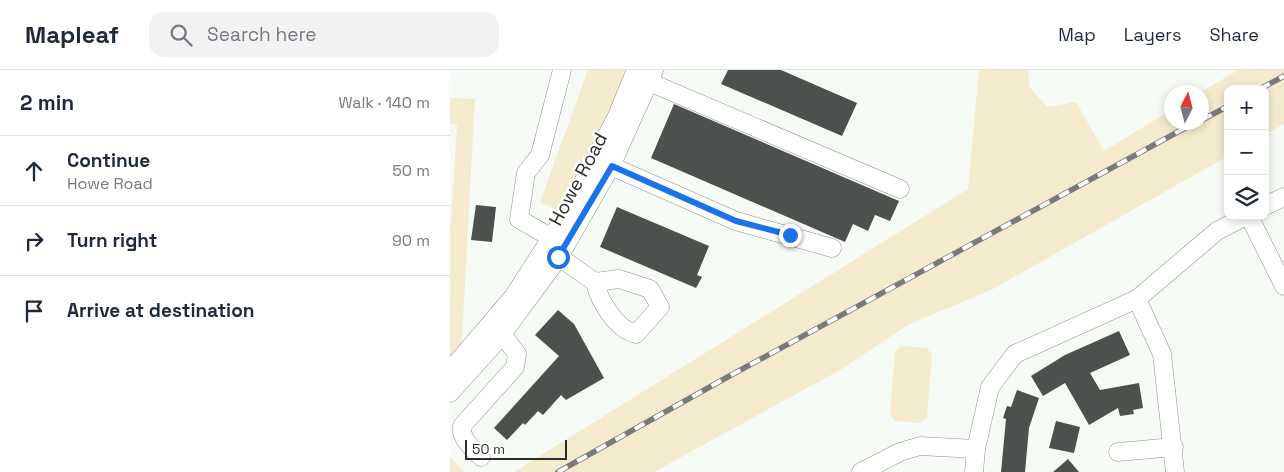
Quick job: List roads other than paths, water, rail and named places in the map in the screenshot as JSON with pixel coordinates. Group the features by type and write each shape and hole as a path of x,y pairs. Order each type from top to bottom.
{"street":[{"path":"550,237 519,219 526,173 540,156 562,70"},
{"name":"Howe Road","path":"450,371 512,297 566,214 617,116 636,70"},
{"path":"652,76 900,189"},
{"name":"Howe Road","path":"450,393 502,334 558,257 612,166 652,76"},
{"path":"612,166 736,221 832,248"},
{"path":"1269,204 1284,197"},
{"path":"974,472 976,448 990,387 1015,354 1136,299 1217,230 1238,220"},
{"path":"1249,220 1284,286"},
{"path":"558,257 595,282"},
{"path":"1136,299 1162,354 1174,447 1175,472"},
{"path":"481,457 464,438 461,432 462,426 516,367 517,354 502,334"},
{"path":"861,472 900,452 920,446 976,448"},
{"path":"1118,452 1174,447"}],"railway":[{"path":"1267,85 1284,76"},
{"path":"1209,116 1224,108"},
{"path":"558,472 724,379 1181,130"}]}
